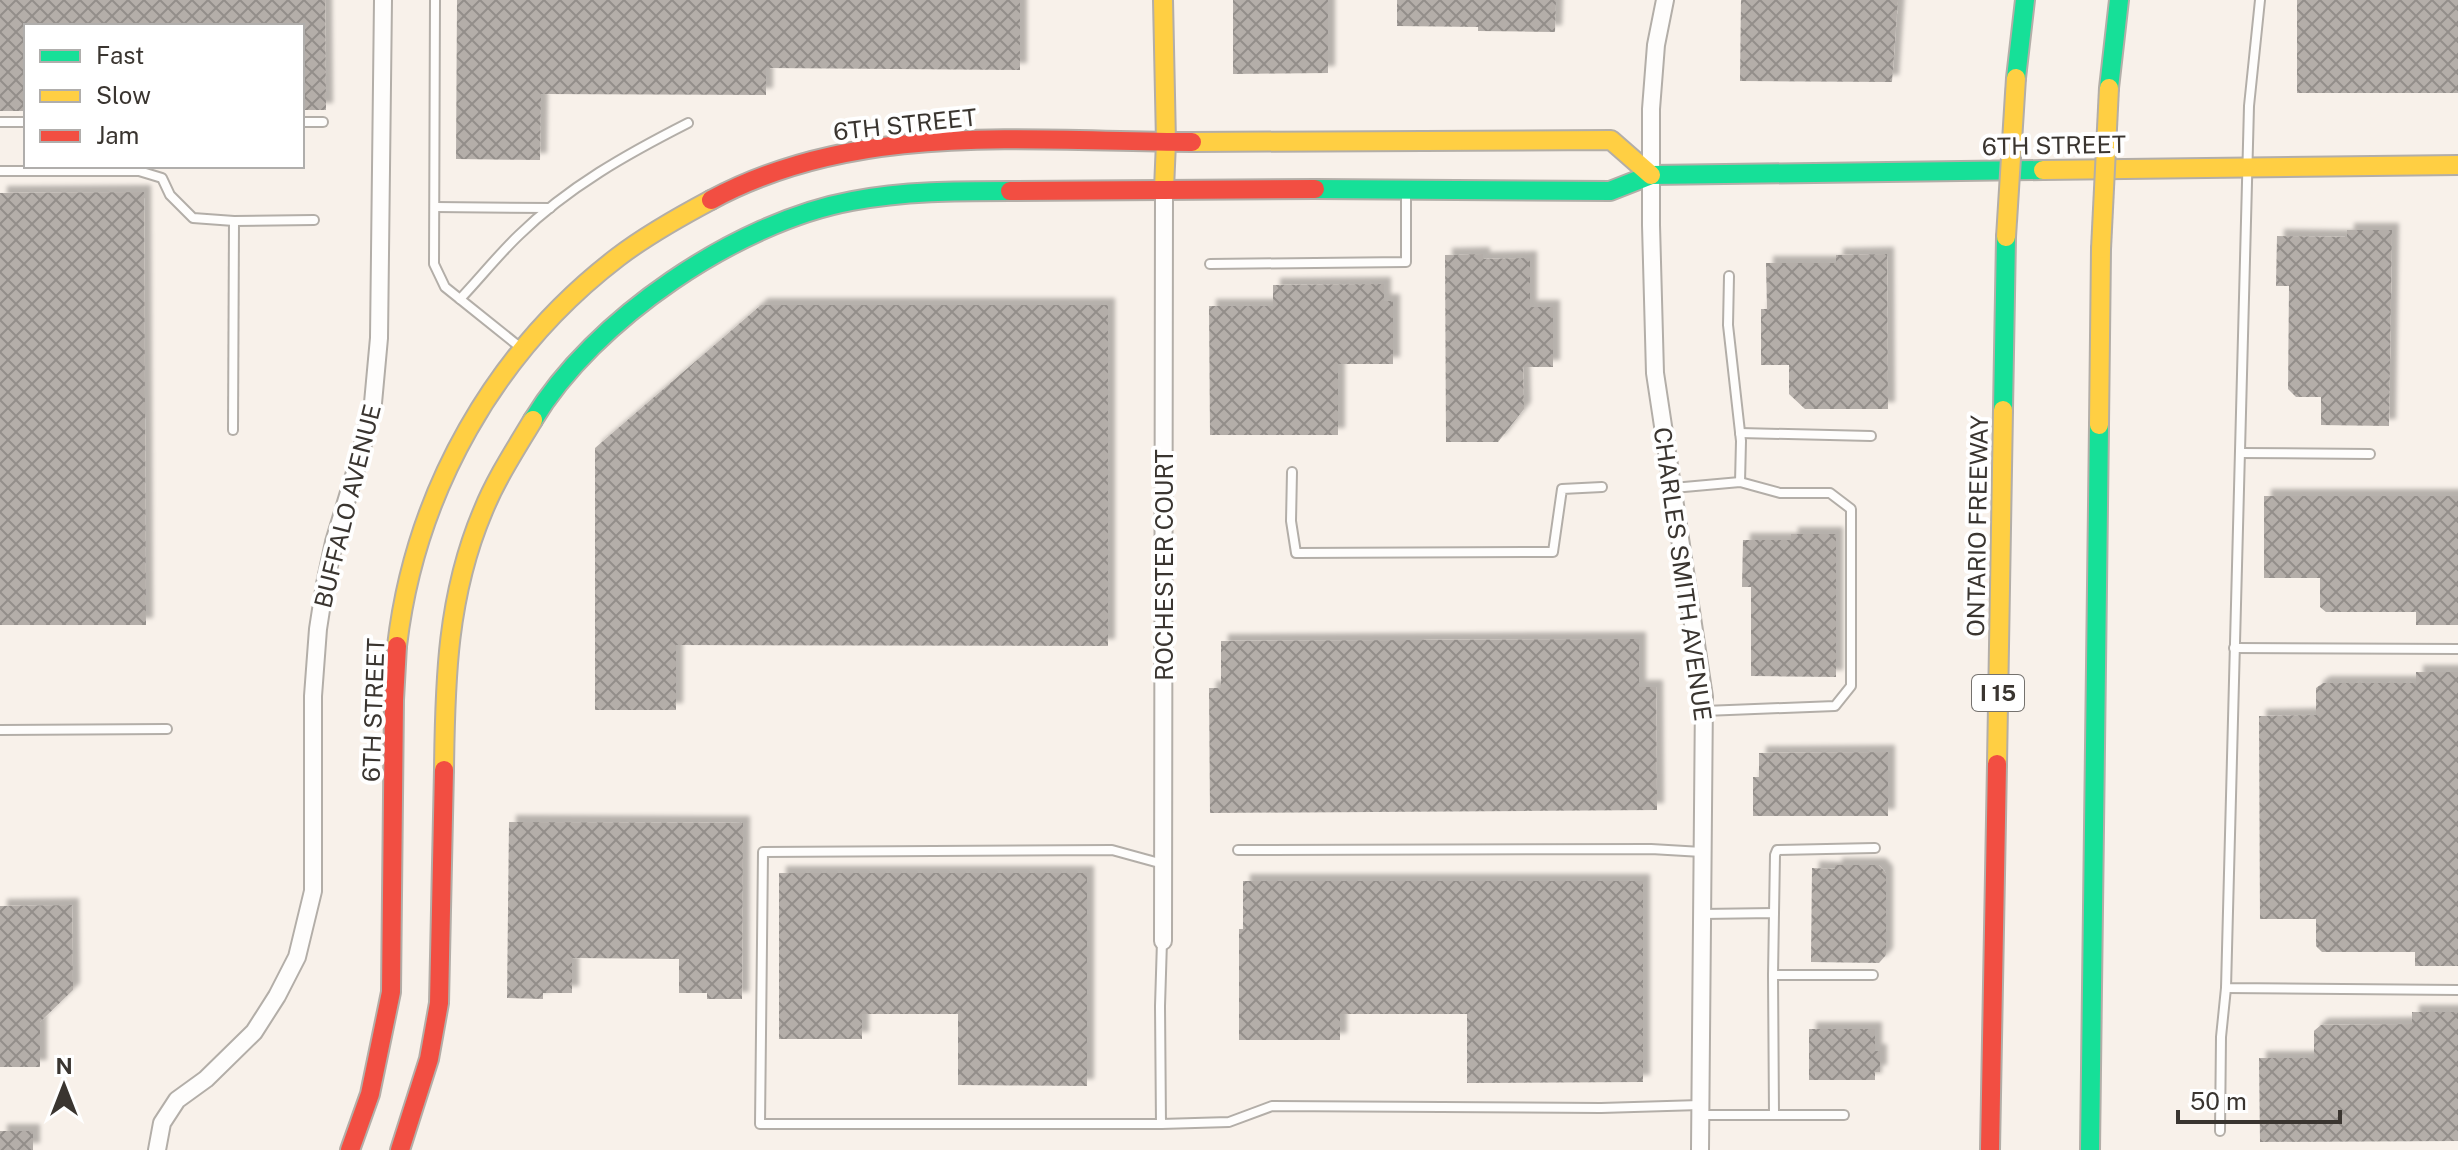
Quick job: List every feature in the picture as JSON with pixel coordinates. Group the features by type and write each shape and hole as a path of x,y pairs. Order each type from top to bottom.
{"main road":[{"path":"1163,0 1164,189"},
{"name":"ONTARIO FREEWAY","path":"1990,1150 2006,237 2016,78 2025,0"},
{"path":"2090,1150 2101,249 2109,88 2119,0"},
{"name":"6TH STREET","path":"350,1150 373,1087 392,988 394,669 403,606 415,555 434,497 457,448 522,349 586,283 634,245 688,210 780,170 831,155 878,146 937,140 1611,140 1651,175"},
{"name":"6TH STREET","path":"400,1150 429,1059 439,1003 448,650 459,579 483,510 546,399 607,333 641,302 716,253 761,230 850,201 926,191 1610,191 1651,175 2458,165"}],"street":[{"name":"BUFFALO AVENUE","path":"157,1150 162,1123 177,1100 206,1079 254,1032 277,996 297,957 313,891 313,696 318,629 334,542 373,403 379,338 383,0"},
{"name":"CHARLES SMITH AVENUE","path":"1665,0 1653,75 1651,175 1655,373 1704,697 1700,1150"},
{"name":"ROCHESTER COURT","path":"1163,941 1164,189"}],"lane":[{"path":"435,0 434,264 445,287 522,349"},
{"path":"2220,1131 2249,106 2260,0"},
{"path":"0,122 24,122"},
{"path":"304,122 323,122"},
{"path":"460,299 519,235 550,208 623,156 688,123"},
{"path":"0,171 139,171 162,178 170,195 193,218 314,220"},
{"path":"1210,264 1406,262 1406,189"},
{"path":"435,207 550,208"},
{"path":"233,430 234,221"},
{"path":"1729,276 1728,325 1740,433 1740,482"},
{"path":"1740,433 1871,436"},
{"path":"2240,453 2370,454"},
{"path":"1292,472 1291,521 1296,553 1553,552 1562,489 1602,487"},
{"path":"1672,488 1740,482 1780,493 1830,493 1851,509 1851,686 1835,706 1704,711"},
{"path":"2234,648 2458,649"},
{"path":"0,730 167,729"},
{"path":"1774,1114 1775,855 1777,850 1875,848"},
{"path":"1238,850 1651,849 1703,852"},
{"path":"1163,864 1112,850 763,852 760,1124 1229,1122 1272,1106 1601,1108 1844,1115"},
{"path":"1702,914 1774,913"},
{"path":"1161,1124 1163,941"},
{"path":"1773,975 1873,975"},
{"path":"2226,988 2458,990"}],"building":[{"path":"0,0 325,0 326,110 304,110 304,24 24,24 24,111 0,111"},
{"path":"457,0 1020,0 1020,70 766,68 766,95 541,94 540,160 456,159"},
{"path":"1233,0 1328,0 1328,73 1233,74"},
{"path":"1397,0 1556,0 1555,32 1397,26"},
{"path":"1741,0 1898,0 1892,82 1740,81"},
{"path":"2297,0 2458,0 2458,93 2297,93"},
{"path":"144,192 146,625 0,625 0,193"},
{"path":"2347,230 2392,230 2389,426 2321,425 2321,397 2296,397 2288,389 2289,286 2276,286 2277,236 2347,237"},
{"path":"1483,254 1483,259 1530,258 1530,307 1553,307 1553,367 1523,367 1524,409 1498,442 1446,442 1445,255"},
{"path":"1887,254 1888,409 1805,409 1789,394 1789,365 1761,365 1761,309 1767,309 1766,263 1836,263 1836,255"},
{"path":"1384,284 1384,301 1393,301 1393,364 1338,364 1338,435 1210,435 1209,306 1273,306 1273,285"},
{"path":"761,305 1108,305 1108,646 676,645 676,710 595,710 595,448"},
{"path":"2264,496 2458,496 2458,625 2416,625 2416,612 2326,612 2320,607 2320,578 2264,578"},
{"path":"1791,534 1836,534 1836,677 1751,676 1751,587 1742,587 1743,540 1791,540"},
{"path":"1639,639 1639,687 1656,687 1657,810 1210,813 1209,688 1221,688 1221,641"},
{"path":"2416,672 2458,672 2458,966 2415,966 2415,952 2322,952 2316,946 2316,919 2260,919 2259,716 2316,715 2316,688 2323,683 2416,683"},
{"path":"1888,752 1888,816 1753,816 1753,777 1759,777 1759,753"},
{"path":"509,822 743,823 742,999 707,999 707,993 679,993 679,959 572,958 572,993 543,993 543,999 507,998"},
{"path":"1835,865 1879,865 1886,873 1886,955 1879,963 1811,962 1812,868 1835,869"},
{"path":"779,873 1087,873 1087,1086 958,1085 958,1014 862,1014 862,1039 779,1039"},
{"path":"1243,881 1643,881 1643,1082 1467,1083 1467,1014 1340,1014 1340,1040 1239,1040 1239,929 1243,929"},
{"path":"72,905 73,990 40,1022 40,1067 0,1067 0,906"},
{"path":"2412,1012 2458,1012 2458,1141 2260,1142 2259,1058 2314,1058 2314,1031 2321,1025 2412,1024"},
{"path":"1809,1029 1875,1029 1875,1051 1880,1051 1880,1072 1875,1072 1875,1080 1809,1080"},
{"path":"0,1131 33,1131 33,1150 0,1150"}],"traffic: fast":[{"path":"2016,78 2025,0"},
{"path":"2109,88 2119,0"},
{"path":"1315,189 1610,191 1651,175 2043,170"},
{"path":"533,420 559,383 630,312 716,253 762,230 808,212 852,201 931,192 1010,191"},
{"path":"2003,410 2006,237"},
{"path":"2090,1150 2099,425"}],"traffic: slow":[{"path":"1163,0 1164,189"},
{"path":"2006,237 2016,78"},
{"path":"2101,249 2109,88"},
{"path":"1192,142 1611,140 1651,175"},
{"path":"2043,170 2458,165"},
{"path":"397,646 407,589 422,533 442,480 468,429 499,381 534,336 574,294 629,249 711,200"},
{"path":"2099,425 2101,249"},
{"path":"1997,764 2003,410"},
{"path":"444,770 447,671 462,575 488,499 533,420"}],"traffic: jam":[{"path":"711,200 768,175 826,157 886,146 1008,139 1192,142"},
{"path":"1010,191 1315,189"},
{"path":"350,1150 370,1094 391,992 397,646"},
{"path":"1990,1150 1997,764"},
{"path":"400,1150 429,1059 439,1003 444,770"}]}
